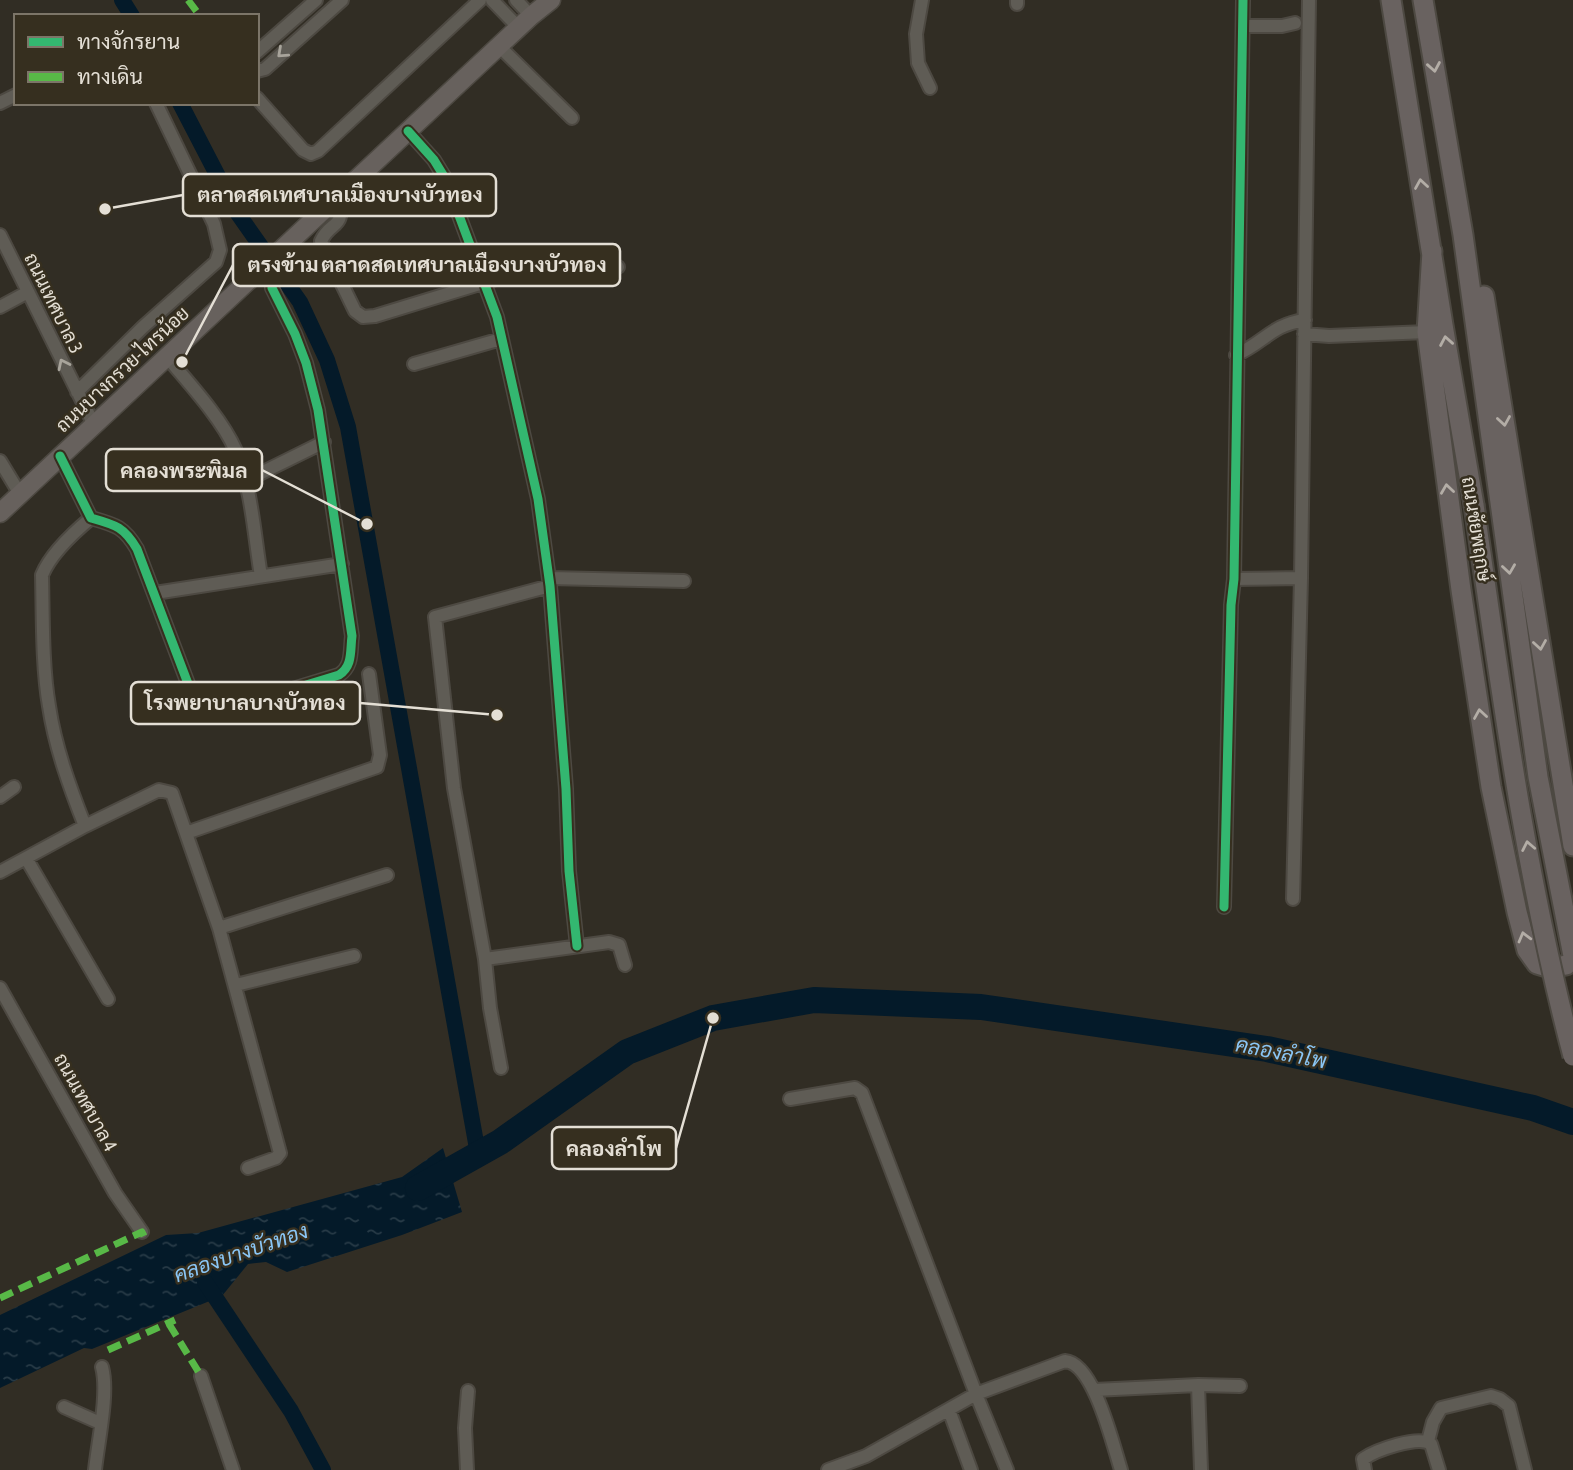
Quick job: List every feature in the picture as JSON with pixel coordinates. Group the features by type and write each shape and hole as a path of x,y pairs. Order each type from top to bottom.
{"main road":[{"name":"ถนนบางกรวย-ไทรน้อย","path":"0,513 551,0"},
{"name":"ถนนชัยพฤกษ์","path":"1391,0 1524,827 1554,986 1573,1056"},
{"name":"ถนนชัยพฤกษ์","path":"1423,0 1464,235 1538,777 1573,958"},
{"path":"1464,235 1479,276 1486,308 1573,846"},
{"path":"1432,251 1427,332 1491,787 1527,950 1537,964 1550,968 1570,964 1573,958"}],"street":[{"path":"259,50 316,0"},
{"path":"259,70 265,69 342,0"},
{"path":"259,100 303,150 310,154 318,151 480,0"},
{"path":"516,0 525,22"},
{"path":"922,0 916,34 918,64 930,88"},
{"path":"1224,907 1231,605 1234,579 1243,0"},
{"path":"1293,899 1301,578 1309,0"},
{"path":"495,1 525,22"},
{"path":"298,16 310,28"},
{"path":"1243,26 1282,26 1295,23"},
{"path":"499,46 572,118"},
{"path":"77,392 216,262 220,250 214,224 157,105"},
{"path":"408,131 434,160 445,178 497,317 538,499 550,582 566,789 569,871 578,946"},
{"path":"338,197 341,215 339,222 324,235 321,242 355,311 363,317 375,316 532,268 618,267"},
{"name":"ถนนเทศบาล 3","path":"0,235 94,425"},
{"path":"60,456 91,518 116,525 128,534 137,550 198,710 211,714 346,671 349,667 352,636 324,442 306,363 272,288"},
{"path":"0,307 27,292"},
{"path":"1236,355 1255,345 1277,326 1305,320"},
{"path":"1304,334 1329,336 1427,332"},
{"path":"414,365 501,339"},
{"path":"167,357 235,448 245,481 261,576"},
{"path":"245,481 324,442"},
{"path":"0,461 20,494"},
{"path":"85,826 72,795 48,704 42,575 46,566 74,532 91,518"},
{"path":"155,593 342,564"},
{"path":"1234,579 1301,578"},
{"path":"501,1068 490,1008 485,959 454,788 435,617 550,582 684,580"},
{"path":"186,833 377,767 380,755 369,674"},
{"path":"0,796 14,788"},
{"path":"0,872 85,826 163,789 172,793 219,928 280,1153 276,1158 248,1168"},
{"path":"26,858 108,999"},
{"path":"219,928 387,875"},
{"path":"485,959 602,942 619,945 625,965"},
{"path":"236,985 354,956"},
{"name":"ถนนเทศบาล 4","path":"0,988 115,1193 142,1233"},
{"path":"790,1099 855,1088 862,1093 1007,1470"},
{"path":"828,1470 866,1456 976,1394 1065,1361 1072,1361 1094,1390 1121,1470"},
{"path":"95,1470 105,1379 102,1367"},
{"path":"201,1376 233,1470"},
{"path":"1094,1390 1198,1385 1240,1386"},
{"path":"1198,1385 1201,1470"},
{"path":"467,1470 465,1428 468,1391"},
{"path":"1439,1470 1428,1441 1433,1422 1441,1408 1491,1396 1509,1406 1525,1470"},
{"path":"64,1407 100,1423"},
{"path":"949,1410 971,1470"},
{"path":"1365,1470 1363,1459 1379,1450 1428,1441"},
{"path":"866,1456 871,1470"}],"water":[{"name":"คลองบางบัวทอง","path":"443,1148 462,1212 402,1235 287,1272 266,1262 248,1264 222,1296 92,1349 84,1348 0,1388 0,1315 166,1235 198,1233 402,1177"}],"waterway":[{"path":"122,0 131,14"},
{"path":"181,105 236,211 300,302 327,360 348,427 478,1154"},
{"name":"คลองลำโพ","path":"418,1188 500,1142 627,1052 713,1018 814,1000 981,1007 1267,1049 1533,1108 1573,1122"},
{"name":"คลองบางบัวทอง","path":"205,1282 291,1411 323,1470"}],"marked path":[{"path":"188,0 198,14"},
{"path":"0,1298 142,1232 144,1236"},
{"path":"108,1350 175,1320"},
{"path":"169,1324 201,1376"}],"cycle path":[{"path":"1224,907 1231,605 1234,579 1243,0"},
{"path":"408,131 434,160 445,178 497,317 538,499 550,586 566,789 569,871 577,946"},
{"path":"60,456 91,518 119,528 137,549 198,710 211,714 339,675 349,663 352,636 318,410 306,363 272,288"}],"place":[{"name":"ตลาดสดเทศบาลเมืองบางบัวทอง","path":"105,209"},
{"name":"ตรงข้าม ตลาดสดเทศบาลเมืองบางบัวทอง","path":"182,362"},
{"name":"คลองพระพิมล","path":"367,524"},
{"name":"โรงพยาบาลบางบัวทอง","path":"497,715"},
{"name":"คลองลำโพ","path":"713,1018"}]}
